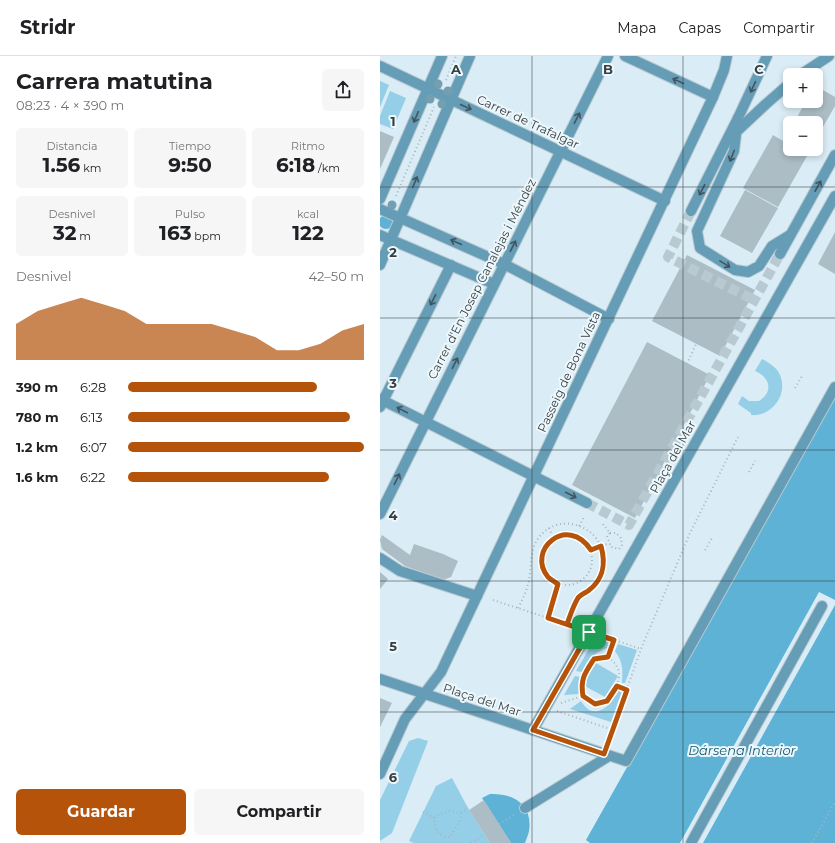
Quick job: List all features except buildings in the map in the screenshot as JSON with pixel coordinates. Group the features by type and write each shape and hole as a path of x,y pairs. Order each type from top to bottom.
{"street":[{"path":"380,199 442,56"},
{"path":"380,264 470,56"},
{"name":"Carrer d'En Josep Canalejas i Méndez","path":"380,514 608,56"},
{"path":"625,56 713,97"},
{"name":"Passeig de Bona Vista","path":"380,772 404,719 441,672 665,201 713,97 724,70 727,56"},
{"path":"691,211 738,118 767,56"},
{"path":"811,68 829,56"},
{"name":"Carrer de Trafalgar","path":"380,66 665,201"},
{"path":"723,147 736,132 783,89"},
{"path":"738,118 734,151 697,231 700,248 735,270 748,272 759,266 772,246 790,235"},
{"path":"780,254 835,156"},
{"name":"Plaça del Mar","path":"533,730 835,196"},
{"path":"380,209 504,264 609,319"},
{"path":"380,235 494,284"},
{"path":"451,265 381,402 425,422 587,503"},
{"name":"Plaça del Mar","path":"380,679 626,761 835,386"},
{"path":"380,558 400,571 477,596"},
{"path":"691,843 822,606"},
{"path":"525,808 607,755"}],"path":[{"path":"446,80 456,56"},
{"path":"396,196 434,107"},
{"path":"687,364 696,344"},
{"path":"795,388 802,376"},
{"path":"607,755 613,730 640,649 690,533 738,437"},
{"path":"749,472 755,461"},
{"path":"579,526 584,517"},
{"path":"518,608 529,582 531,555 534,544 540,535 549,528 559,525 569,524 579,526 588,530 596,537 601,546 604,558 603,570 598,581 589,590 578,597 567,624"},
{"path":"603,524 610,533"},
{"path":"549,528 554,538"},
{"path":"610,533 616,533 620,538 622,545 619,549 611,548 607,536 610,533"},
{"path":"564,535 575,536 585,542 591,550 591,570 585,578 577,583 568,585 558,584 549,578 543,568 542,557 546,546 554,538 564,535"},
{"path":"706,550 712,538"},
{"path":"591,550 609,542"},
{"path":"548,618 558,584"},
{"path":"493,600 640,649"},
{"path":"608,657 614,640"},
{"path":"608,657 615,662 620,674 617,686 607,701 595,704 583,696 581,684 594,659 608,657"},
{"path":"617,686 627,690"},
{"path":"546,708 583,696"},
{"path":"546,708 613,730"},
{"path":"812,843 835,802"},
{"path":"434,818 449,811 461,813 468,808"},
{"path":"499,824 525,808"},
{"path":"423,812 434,818"},
{"path":"434,818 439,834 443,837 450,837 461,819 461,813"},
{"path":"471,843 484,835"}],"shaded area":[{"path":"380,81 389,85 380,107"},
{"path":"390,91 406,98 393,129 380,124 380,116"},
{"path":"762,359 771,364 780,375 782,392 775,404 765,413 751,415 751,413 738,404 742,396 749,401 759,401 767,393 767,381 755,371"},
{"path":"596,637 609,641 607,648 598,652 592,657 582,672 576,671"},
{"path":"618,644 637,650 625,683 622,683 622,666 615,651"},
{"path":"596,663 618,676 605,697 583,685"},
{"path":"575,676 580,677 579,694 564,695"},
{"path":"619,690 622,691 611,722 570,709 581,701 586,708 591,711 602,710 612,702"},
{"path":"418,738 428,741 392,833 380,841 380,800 409,741"},
{"path":"452,778 469,810 490,843 414,843 409,841 436,786"}],"water":[{"path":"386,215 392,219 393,222 391,227 386,229 381,227 381,217"},
{"name":"Dársena Interior","path":"835,398 835,843 590,843 586,840"},
{"path":"490,794 499,794 514,798 525,808 528,814 529,831 525,843 511,843 482,798"}],"pier":[{"path":"819,592 835,600 835,605 703,843 680,843"}],"tunnel":[{"path":"691,211 668,257 754,300"},
{"path":"587,503 629,525 780,254"}],"route":[{"path":"589,632 548,618 558,584 549,578 543,568 542,557 546,546 554,538 564,535 575,536 585,542 591,550 601,546 604,558 603,570 598,581 589,590 578,597 567,624 589,632 533,730 604,754 627,690 617,686 607,701 595,704 583,696 581,684 587,670 594,659 608,657 614,640 589,632"}]}
